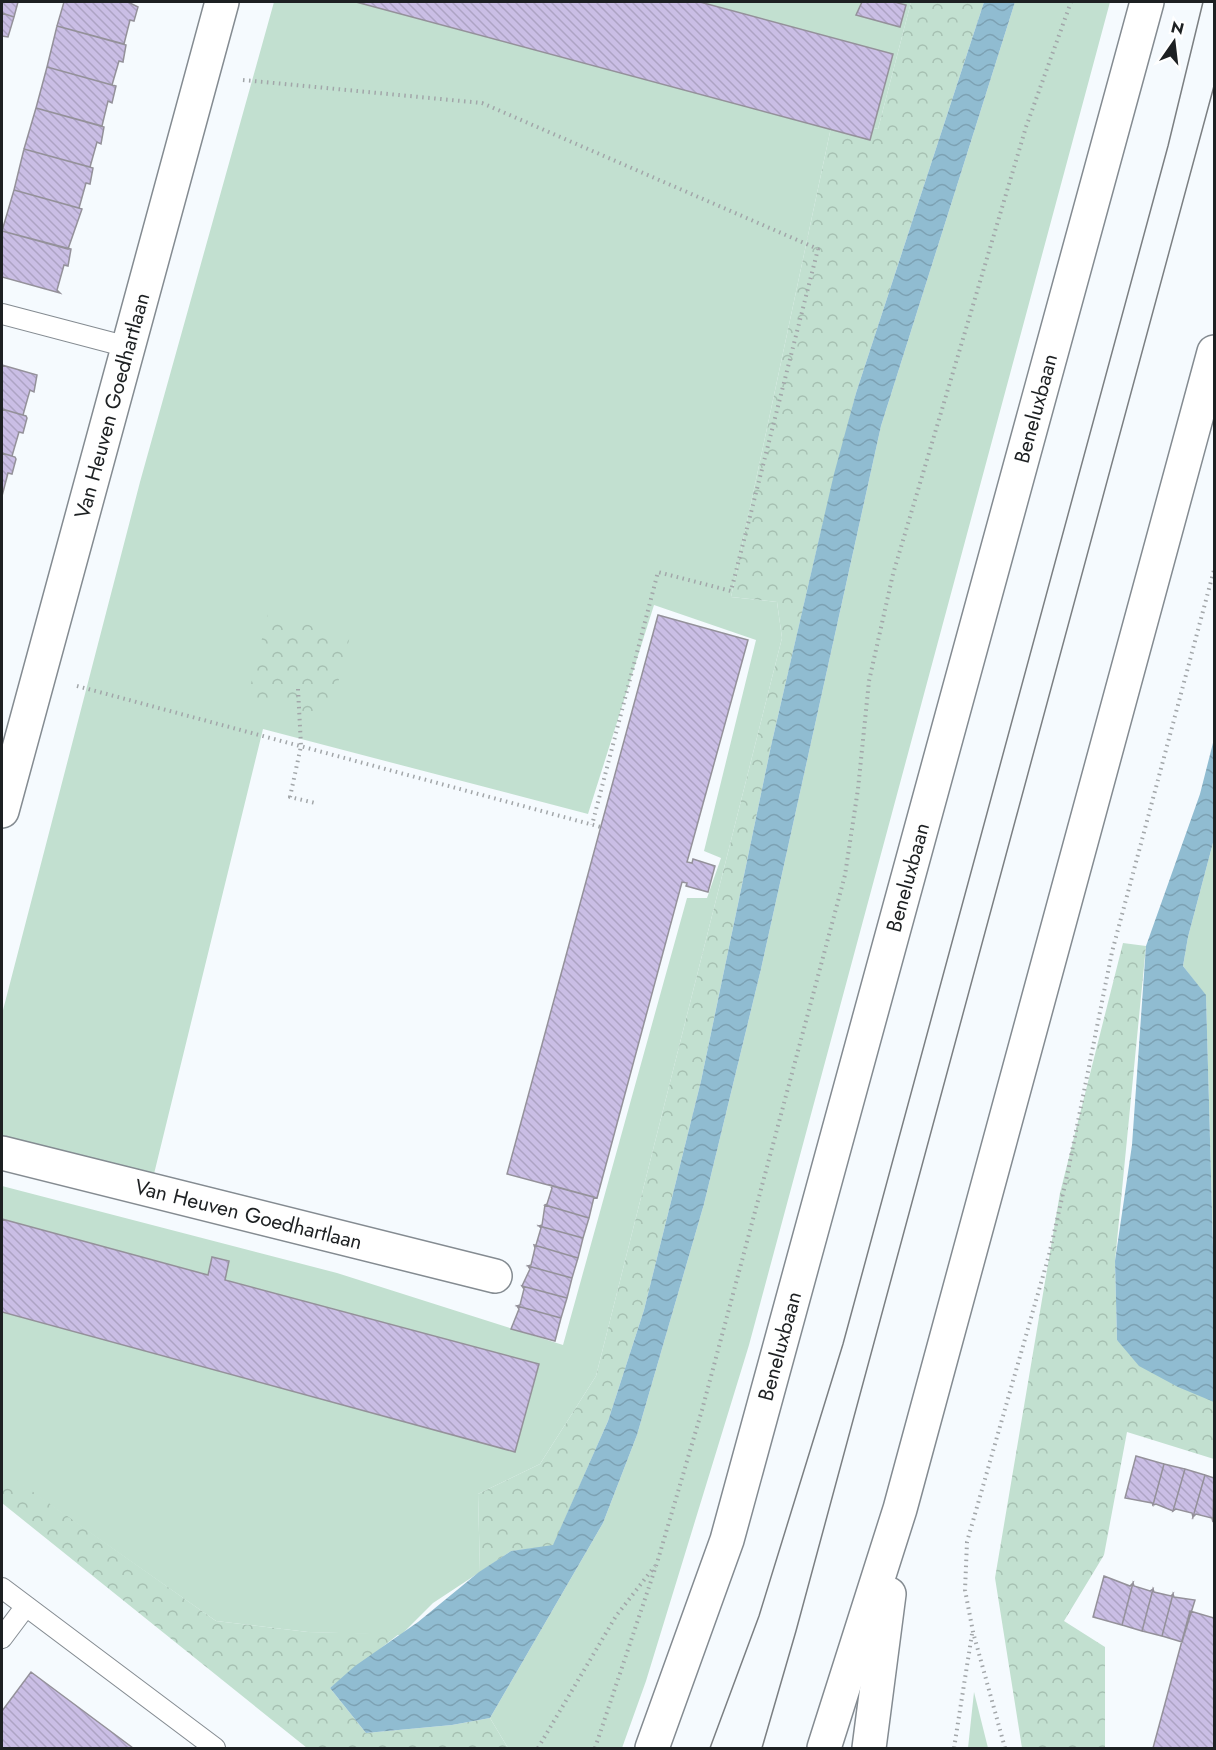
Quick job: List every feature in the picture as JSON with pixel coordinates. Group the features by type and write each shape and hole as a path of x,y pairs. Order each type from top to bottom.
{"main road":[{"name":"Van Heuven Goedhartlaan","path":"2,811 222,2"},
{"name":"Beneluxbaan","path":"652,1749 727,1540 1147,2"},
{"path":"824,1749 900,1509 1215,352"},
{"name":"Van Heuven Goedhartlaan","path":"2,1153 495,1276"},
{"path":"868,1749 900,1509"}],"lane":[{"path":"2,314 128,347"},
{"path":"2,1588 215,1749"},
{"path":"2,1638 26,1606"}],"path":[{"path":"596,1749 657,1563 702,1410 845,875 858,789 869,681 893,574 1026,127 1071,2"},
{"path":"202,76 482,103 818,249 731,591 658,572 592,825"},
{"path":"1005,1749 973,1632 965,1590 967,1542 1049,1256 1112,952 1215,570"},
{"path":"39,675 601,827"},
{"path":"298,689 302,746 290,797 315,803"},
{"path":"538,1749 616,1616 657,1563"},
{"path":"954,1749 965,1667 973,1632"}],"green space":[{"path":"274,2 911,2 878,129 833,118 731,597 777,602 782,638 596,1376 540,1464 478,1494 480,1572 433,1603 401,1635 308,1632 216,1621 2,1471 2,1186 337,1273 563,1345 687,898 707,898 721,858 704,851 756,640 654,605 588,814 263,729 153,1178 2,1144 2,1014 140,482"},
{"path":"911,2 984,2 856,393 771,746 701,1081 644,1310 608,1421 553,1546 511,1551 480,1572 478,1494 540,1464 596,1376 782,638 777,602 731,597 833,118 878,129"},
{"path":"1015,2 1110,2 749,1345 646,1681 622,1748 508,1748 490,1718 603,1523 637,1435 704,1204 761,969 881,426"},
{"path":"268,614 350,636 329,718 248,696"},
{"path":"1214,839 1214,1282 1206,996 1183,966 1188,937"},
{"path":"1123,943 1146,946 1115,1261 1117,1340 1214,1398 1214,1459 1127,1432 1104,1555 1064,1621 1105,1647 1105,1748 1022,1748 995,1578 1060,1193"},
{"path":"2,1470 216,1621 308,1632 399,1634 330,1688 366,1733 452,1725 490,1718 508,1748 307,1748 2,1503"},
{"path":"974,1692 988,1748 968,1748"}],"water":[{"path":"984,2 1015,2 881,426 761,969 704,1204 637,1435 603,1523 490,1718 452,1725 366,1733 330,1688 355,1666 418,1622 479,1572 511,1551 553,1545 608,1421 644,1310 701,1081 771,746 834,474 856,393"},
{"path":"1214,739 1214,839 1188,937 1183,966 1206,995 1214,1282 1214,1402 1178,1387 1139,1366 1117,1340 1115,1261 1132,1145 1146,946 1200,794"}],"building":[{"path":"2,2 18,2 14,17 2,13"},
{"path":"64,2 128,2 138,7 134,21 130,20 124,44 57,26"},
{"path":"356,2 700,2 893,54 870,140"},
{"path":"862,2 894,2 906,5 900,27 856,15"},
{"path":"2,13 14,17 8,37 2,36"},
{"path":"57,26 126,45 123,62 119,61 112,85 47,67"},
{"path":"47,67 116,86 112,103 108,101 102,126 36,108"},
{"path":"36,108 104,127 101,144 97,142 90,167 24,149"},
{"path":"24,149 93,168 90,184 86,183 79,208 14,190"},
{"path":"14,190 82,209 68,249 2,231"},
{"path":"2,231 71,249 68,266 64,265 57,290 60,293 2,277"},
{"path":"2,365 37,375 34,392 30,390 23,415 2,409"},
{"path":"2,409 27,418 23,433 19,432 12,456 2,453"},
{"path":"2,453 16,459 12,474 8,473 2,496"},
{"path":"658,615 748,640 687,862 692,863 693,859 715,866 708,892 686,886 687,883 682,882 597,1198 507,1174"},
{"path":"550,1185 594,1197 589,1218 545,1205 552,1188"},
{"path":"545,1205 589,1218 583,1238 539,1226 542,1225"},
{"path":"2,1219 208,1275 212,1257 229,1261 225,1280 539,1364 515,1452 2,1312"},
{"path":"539,1226 583,1238 578,1258 534,1245 536,1245 541,1228"},
{"path":"534,1245 578,1258 572,1278 528,1266 531,1265"},
{"path":"528,1266 572,1278 567,1298 522,1286 530,1269"},
{"path":"522,1286 567,1298 561,1318 517,1306 520,1305 524,1289"},
{"path":"517,1306 561,1318 555,1341 511,1329 519,1309"},
{"path":"1136,1456 1164,1464 1153,1505 1125,1498"},
{"path":"1164,1464 1185,1469 1173,1511 1156,1504 1153,1505"},
{"path":"1185,1469 1205,1475 1193,1517 1192,1513 1176,1509 1173,1511"},
{"path":"1205,1475 1214,1478 1213,1522 1212,1518 1196,1514 1193,1517"},
{"path":"1104,1576 1130,1586 1133,1583 1122,1625 1093,1617"},
{"path":"1133,1583 1134,1586 1150,1591 1153,1589 1142,1631 1122,1625"},
{"path":"1153,1589 1154,1592 1171,1596 1173,1594 1162,1636 1142,1631"},
{"path":"1173,1594 1174,1597 1195,1600 1182,1642 1162,1636"},
{"path":"1190,1611 1214,1618 1214,1748 1153,1748"},
{"path":"31,1672 133,1748 2,1748 2,1711"}],"tram line":[{"path":"710,1748 759,1616 843,1344 1168,146 1203,2"},
{"path":"762,1748 796,1631 1214,86"}]}
